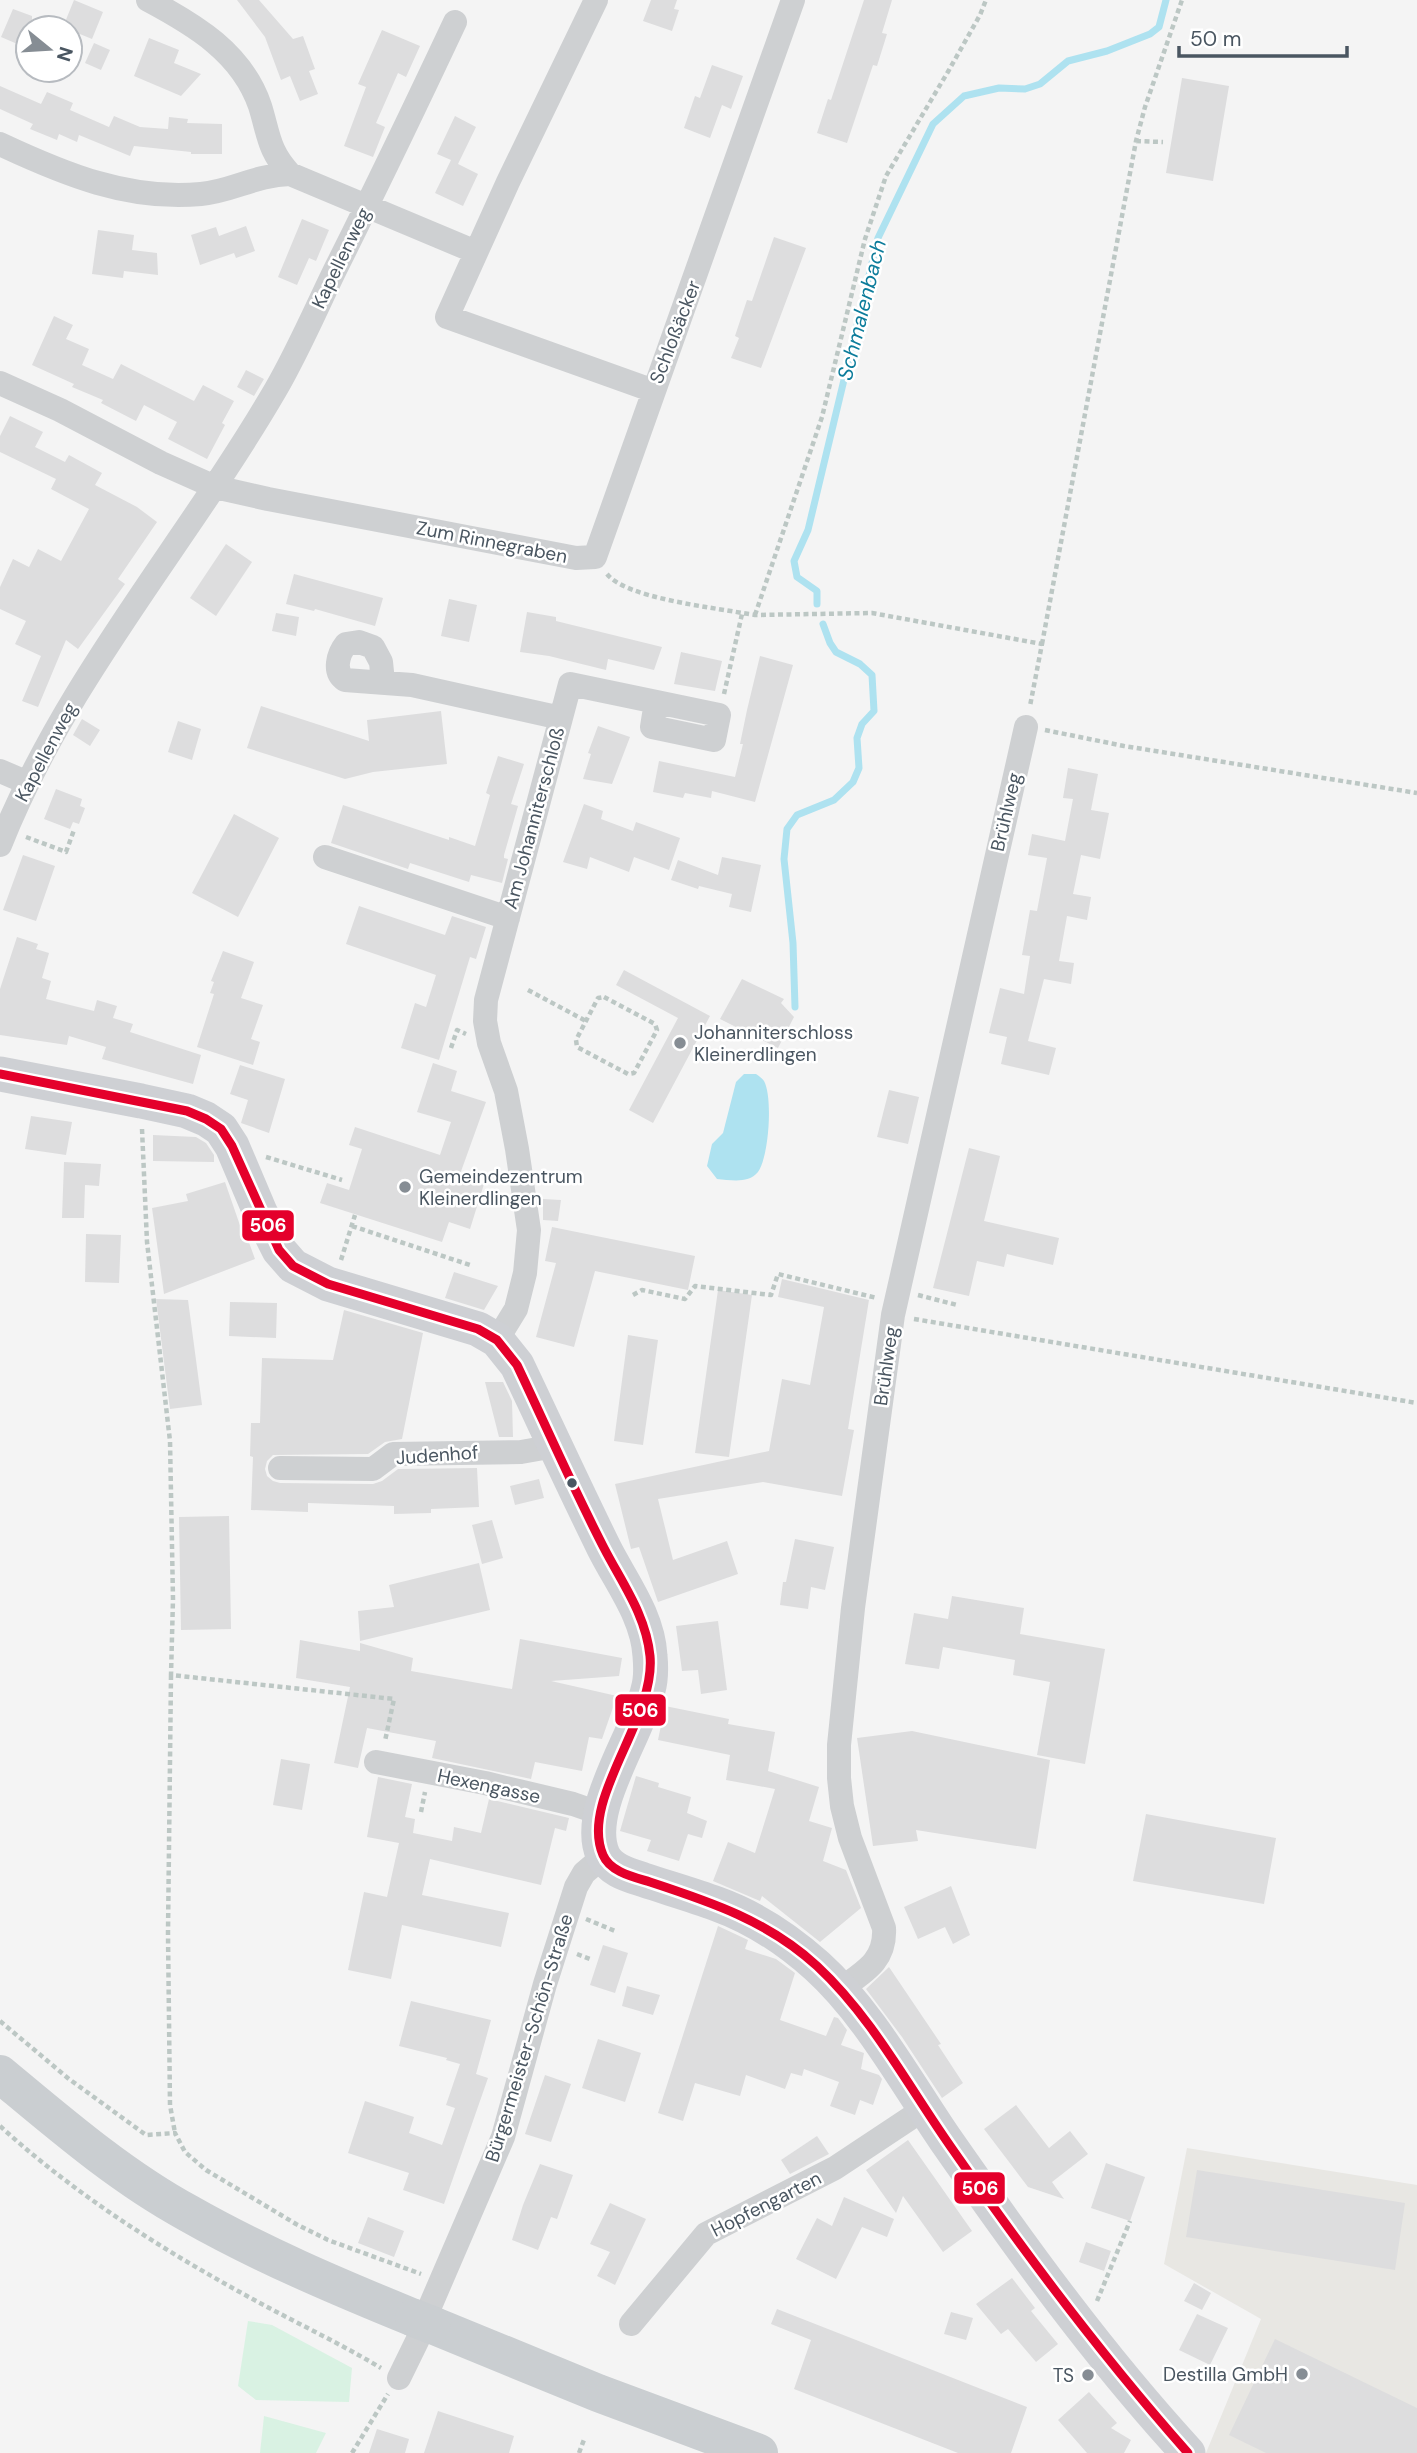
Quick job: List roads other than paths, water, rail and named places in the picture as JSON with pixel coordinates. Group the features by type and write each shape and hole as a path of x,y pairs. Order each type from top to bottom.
{"main road":[{"path":"0,2074 114,2164 186,2213 349,2291 598,2393 759,2453"}],"street":[{"path":"148,0 198,28 233,58 250,82 260,106 271,148 290,174"},
{"name":"Schloßäcker","path":"596,0 447,317 654,391 793,0"},
{"name":"Kapellenweg","path":"3,838 55,731 111,640 215,487 278,387 455,22"},
{"path":"0,144 80,179 106,187 143,191 203,194 270,174 290,174 476,252"},
{"path":"0,383 215,487"},
{"name":"Zum Rinnegraben","path":"215,487 563,555 595,557 654,391"},
{"name":"Am Johanniterschloß","path":"383,682 412,685 561,718"},
{"name":"Am Johanniterschloß","path":"497,1340 516,1309 525,1273 529,1230 506,1091 489,1043 485,1021 486,1000 570,684 719,715"},
{"name":"Brühlweg","path":"839,1990 876,1961 882,1952 884,1940 884,1928 850,1838 842,1806 839,1745 861,1539 896,1303 1026,727"},
{"path":"0,771 28,783"},
{"name":"Am Johanniterschloß","path":"326,858 508,918"},
{"path":"0,1074 187,1111 206,1119 221,1129 232,1146 279,1250 293,1266 333,1285 478,1329 497,1340 517,1365 648,1637 649,1688 615,1772 602,1814 599,1830 604,1856 609,1864 624,1873 718,1904 747,1917 787,1942 818,1967 901,2071 924,2109 1052,2290 1139,2400 1188,2453"},
{"name":"Judenhof","path":"280,1468 373,1469 393,1454 521,1452 555,1446"},
{"name":"Hexengasse","path":"378,1763 468,1782 485,1783 573,1804 602,1814"},
{"name":"Bürgermeister-Schön-Straße","path":"399,2378 503,2137 545,1984 576,1887 584,1873 604,1856"},
{"name":"Hopfengarten","path":"631,2324 706,2234 835,2168 924,2109"}],"water":[{"path":"744,1074 756,1074 764,1081 767,1089 769,1113 765,1154 754,1176 739,1180 717,1179 707,1166 712,1144 723,1133 736,1082"}],"waterway":[{"name":"Schmalenbach","path":"817,604 817,591 797,577 794,561 808,530 878,238 933,124 964,96 999,88 1025,89 1040,84 1068,61 1107,51 1150,34 1159,27 1166,0"},
{"name":"Schmalenbach","path":"795,1007 793,943 784,859 787,829 797,815 834,800 853,782 859,768 857,738 862,724 874,711 872,675 860,664 836,652 823,624"}],"place":[{"name":"Johanniterschloss Kleinerdlingen","path":"680,1043"},
{"name":"Gemeindezentrum Kleinerdlingen","path":"405,1187"},
{"name":"Destilla GmbH","path":"1302,2374"},
{"name":"TS","path":"1088,2375"}]}
